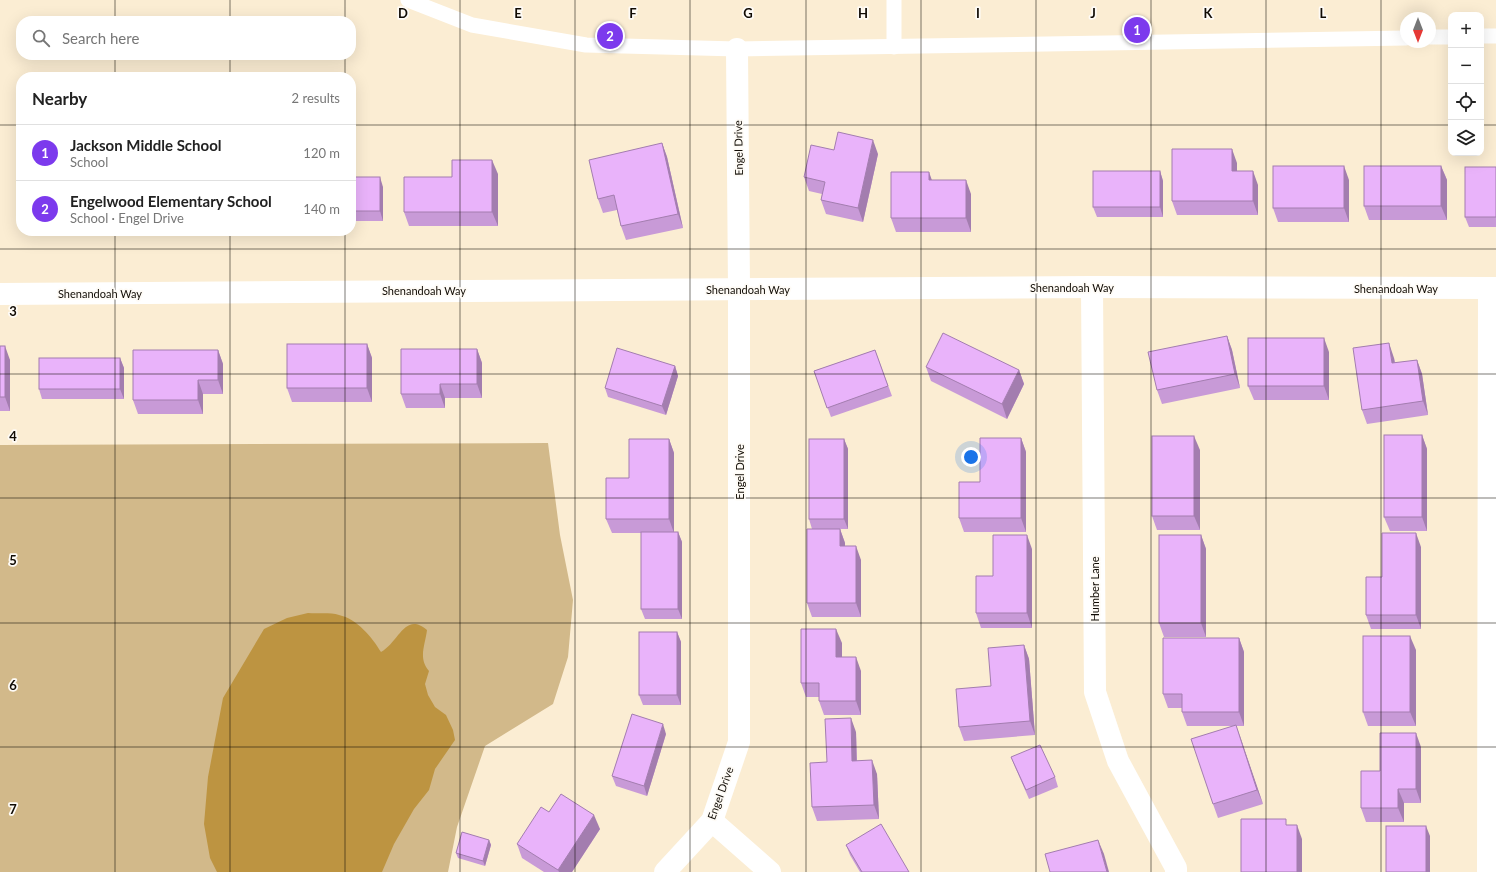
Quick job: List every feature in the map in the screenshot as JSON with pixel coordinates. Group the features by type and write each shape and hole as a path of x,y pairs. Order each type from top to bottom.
{"street":[{"name":"Engel Drive","path":"665,872 712,821 739,742 739,289 737,49"},
{"name":"Shenandoah Way","path":"0,294 1092,287 1492,288"},
{"name":"Humber Lane","path":"1092,287 1095,692 1118,761 1176,868 1176,872"},
{"path":"1488,872 1492,288"},
{"path":"712,821 770,872"}],"lane":[{"path":"408,0 472,25 586,45 737,49 1400,38"},
{"path":"894,0 894,47"},
{"path":"1484,36 1496,36"},
{"path":"1436,37 1448,37"}],"shaded area":[{"path":"548,443 560,535 573,600 568,657 553,704 485,746 457,827 448,872 0,872 0,445"},
{"path":"308,613 335,614 352,620 369,635 381,652 402,630 408,626 413,624 419,625 427,630 423,657 429,671 425,684 428,695 435,707 446,715 453,730 455,740 435,769 429,790 414,809 394,844 382,872 217,872 210,858 204,824 208,777 223,698 264,629 287,618"}],"building":[{"path":"838,132 873,140 858,208 821,200 825,182 804,177 811,145 834,150"},
{"path":"662,143 678,214 621,226 614,195 598,199 589,160"},
{"path":"1172,149 1232,149 1232,171 1253,171 1253,201 1172,201"},
{"path":"452,160 492,160 492,212 404,212 404,177 452,177"},
{"path":"1273,166 1344,166 1344,208 1273,208"},
{"path":"1364,166 1441,166 1441,206 1364,206"},
{"path":"1465,167 1496,167 1496,217 1465,217"},
{"path":"1093,171 1160,171 1160,207 1093,207"},
{"path":"891,172 929,172 929,180 966,180 966,218 891,218"},
{"path":"356,177 380,177 380,211 356,211"},
{"path":"943,333 1019,370 1002,404 926,367"},
{"path":"1227,336 1235,374 1157,390 1148,352"},
{"path":"1248,338 1324,338 1324,386 1248,386"},
{"path":"1389,343 1392,363 1417,360 1423,401 1362,410 1353,348"},
{"path":"287,344 367,344 367,388 287,388"},
{"path":"0,346 5,346 5,397 0,397"},
{"path":"617,348 675,366 662,406 605,388"},
{"path":"401,349 477,349 477,384 440,384 440,394 401,394"},
{"path":"133,350 218,350 218,380 198,380 198,400 133,400"},
{"path":"875,350 888,386 827,408 814,371"},
{"path":"39,358 120,358 120,389 39,389"},
{"path":"1384,435 1422,435 1422,517 1384,517"},
{"path":"1152,436 1194,436 1194,516 1152,516"},
{"path":"980,438 1021,438 1021,518 959,518 959,482 980,482"},
{"path":"629,439 669,439 669,519 606,519 606,478 629,478"},
{"path":"809,439 844,439 844,519 809,519"},
{"path":"807,529 840,529 840,546 856,546 856,603 807,603"},
{"path":"641,532 678,532 678,609 641,609"},
{"path":"1382,533 1416,533 1416,615 1366,615 1366,577 1382,577"},
{"path":"993,535 1027,535 1027,613 976,613 976,576 993,576"},
{"path":"1159,535 1201,535 1201,623 1159,623"},
{"path":"801,629 836,629 836,657 856,657 856,701 819,701 819,683 801,683"},
{"path":"639,632 677,632 677,695 639,695"},
{"path":"1363,636 1410,636 1410,712 1363,712"},
{"path":"1163,638 1239,638 1239,712 1182,712 1182,694 1163,694"},
{"path":"1024,645 1030,721 959,727 956,689 991,686 988,648"},
{"path":"632,714 663,724 644,786 612,776"},
{"path":"851,718 852,761 872,760 874,805 812,807 810,763 827,762 825,719"},
{"path":"1236,725 1257,790 1213,804 1191,739"},
{"path":"1380,733 1416,733 1416,789 1398,789 1398,808 1361,808 1361,771 1380,771"},
{"path":"1040,745 1055,777 1026,790 1011,757"},
{"path":"561,794 594,815 558,870 517,844 541,807 549,812"},
{"path":"1241,819 1286,819 1286,825 1297,825 1297,872 1241,872"},
{"path":"881,824 909,872 862,872 846,845"},
{"path":"1386,826 1426,826 1426,872 1386,872"},
{"path":"462,832 489,840 483,861 456,853"},
{"path":"1098,840 1107,872 1050,872 1045,854"}],"place":[{"name":"Jackson Middle School","path":"1137,30"},
{"name":"Engelwood Elementary School","path":"610,36"}]}
